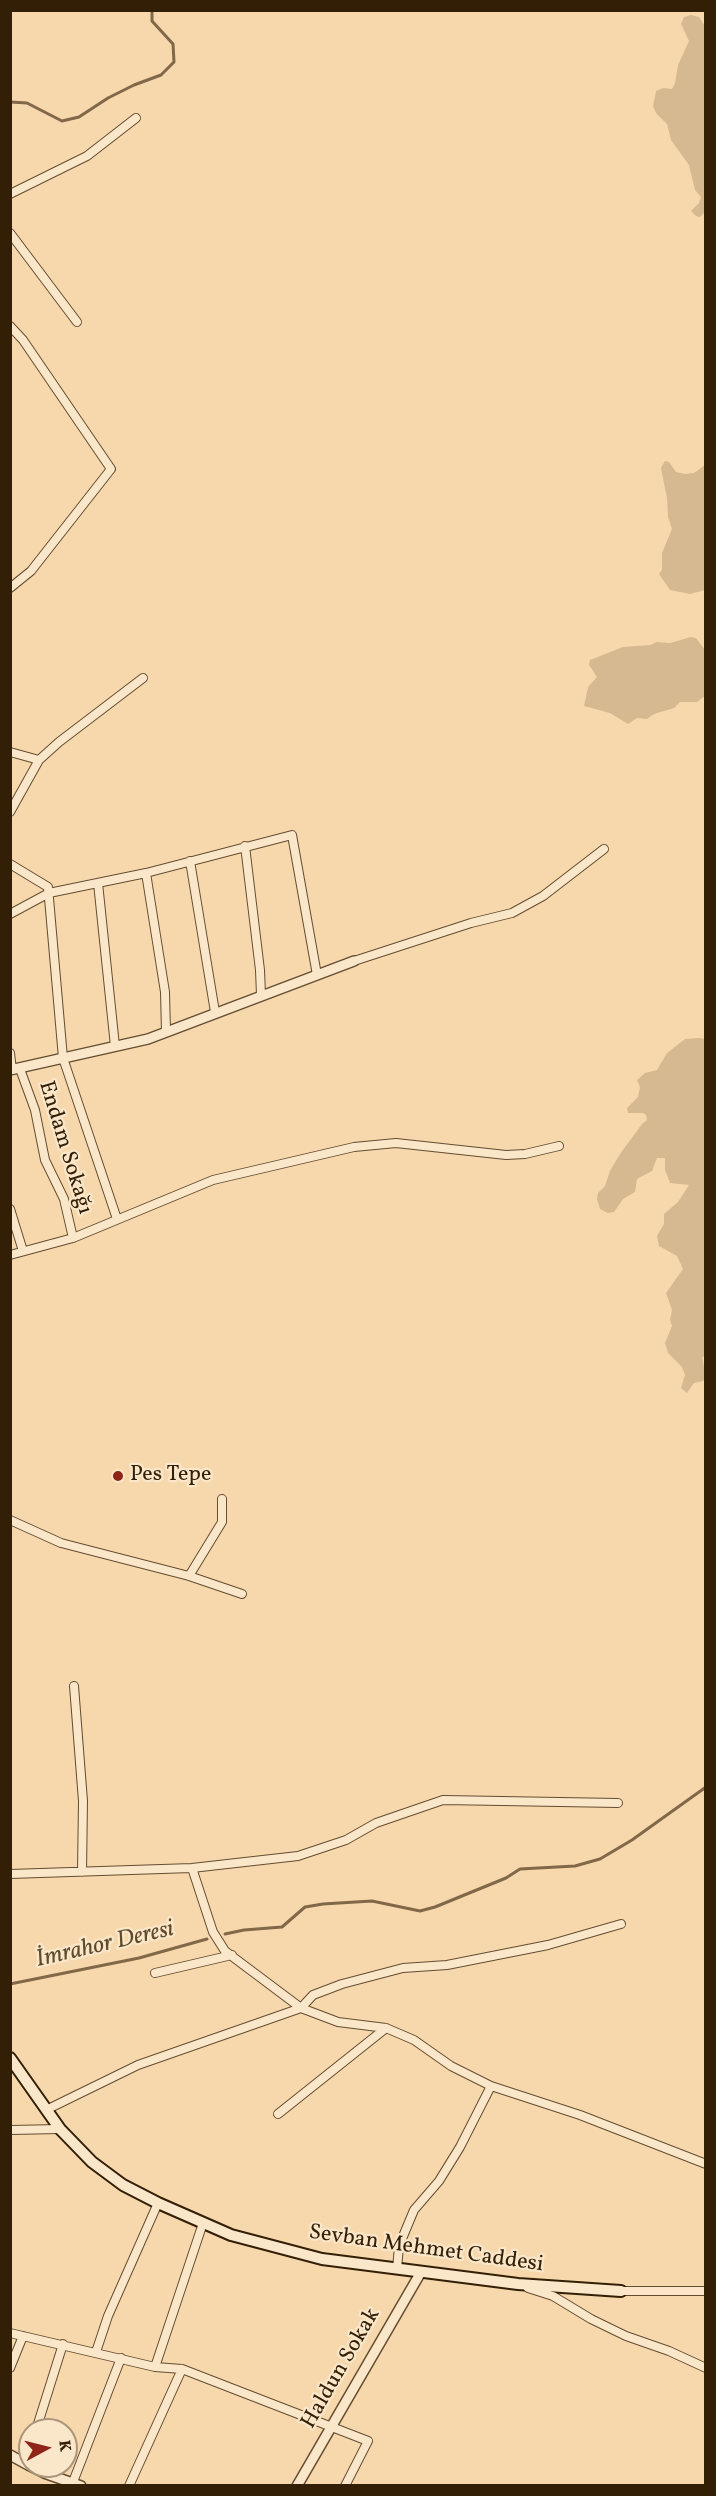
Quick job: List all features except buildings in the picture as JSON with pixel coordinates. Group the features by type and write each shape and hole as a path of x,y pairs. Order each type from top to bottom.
{"main road":[{"name":"Sevban Mehmet Caddesi","path":"10,2058 60,2129 92,2162 123,2185 231,2235 322,2259 518,2284 621,2291"}],"street":[{"path":"10,194 87,156 136,118"},
{"path":"10,233 77,322"},
{"path":"10,326 23,340 111,469 31,571 10,588"},
{"path":"10,812 39,760 143,678"},
{"path":"10,752 39,760"},
{"path":"10,914 49,893 146,873 292,835 316,975"},
{"path":"245,846 261,995"},
{"path":"14,1070 166,1032 354,961 471,923 512,913 543,896 604,849"},
{"path":"190,861 215,1012"},
{"path":"10,864 48,887 63,1058 117,1219"},
{"path":"146,873 165,992 166,1032"},
{"path":"98,883 115,1046"},
{"name":"Endam Sokağı","path":"10,1053 14,1070 35,1110 45,1160 64,1199 73,1238"},
{"path":"10,1255 73,1238 213,1180 354,1147 396,1143 506,1155 525,1154 559,1146"},
{"path":"10,1209 23,1251"},
{"path":"189,1576 222,1522 222,1499"},
{"path":"10,1520 61,1543 189,1576 242,1594"},
{"path":"74,1686 83,1801 82,1872"},
{"path":"10,1874 192,1868 298,1856 346,1840 376,1823 443,1800 618,1803"},
{"path":"192,1868 213,1932 225,1951 301,2008 338,2022 386,2028 414,2040 451,2066 491,2085 580,2115 705,2164"},
{"path":"48,2109 138,2065 301,2008 306,2000 322,1991 403,1968 447,1965 548,1945 621,1924"},
{"path":"155,1973 232,1955"},
{"path":"278,2114 386,2028"},
{"path":"397,2269 399,2246 414,2211 439,2181 460,2147 491,2085"},
{"path":"10,2130 60,2129"},
{"path":"96,2352 108,2316 158,2203"},
{"path":"155,2367 203,2223"},
{"name":"Haldun Sokak","path":"297,2486 421,2272"},
{"path":"518,2284 553,2296 591,2319 705,2368"},
{"path":"621,2291 705,2290"},
{"path":"10,2334 63,2344 155,2367 182,2369 369,2441 345,2486"},
{"path":"10,2368 23,2336"},
{"path":"40,2418 63,2344"},
{"path":"57,2478 77,2484 121,2358"},
{"path":"129,2486 182,2369"}],"shaded area":[{"path":"691,15 699,17 706,28 706,211 700,217 691,211 699,203 701,197 695,190 689,165 671,140 667,124 656,113 653,106 656,91 663,88 672,89 675,83 678,65 689,41 681,24 684,17"},
{"path":"665,461 669,462 676,472 685,474 694,473 705,465 705,590 690,594 670,590 659,574 662,570 662,553 672,529 668,517 661,468"},
{"path":"691,637 696,638 705,650 705,696 697,702 680,702 674,708 654,714 647,719 637,718 628,724 610,713 584,706 588,687 597,677 589,665 590,660 623,647 650,645 657,642 670,643"},
{"path":"685,1039 706,1039 706,1356 702,1357 706,1377 703,1381 694,1383 687,1393 681,1388 685,1375 682,1367 668,1353 665,1343 672,1326 670,1320 672,1310 666,1293 683,1269 677,1256 659,1246 657,1236 664,1224 664,1214 678,1202 689,1185 670,1183 665,1170 665,1158 657,1158 652,1171 637,1179 635,1192 623,1199 614,1212 608,1213 600,1209 597,1199 598,1193 605,1186 610,1171 620,1154 647,1120 643,1113 628,1113 627,1108 638,1097 640,1087 637,1080 645,1073 657,1070 667,1053"}],"waterway":[{"path":"10,102 27,103 62,121 79,117 108,98 161,75 174,62 173,44 152,21 152,10"},
{"name":"İmrahor Deresi","path":"225,1934 282,1927 305,1907 323,1904 372,1901 420,1911 506,1878 520,1869 575,1866 600,1859 632,1840 706,1787"},
{"name":"İmrahor Deresi","path":"10,1984 139,1958 207,1939"}],"place":[{"name":"Pes Tepe","path":"118,1476"}]}
